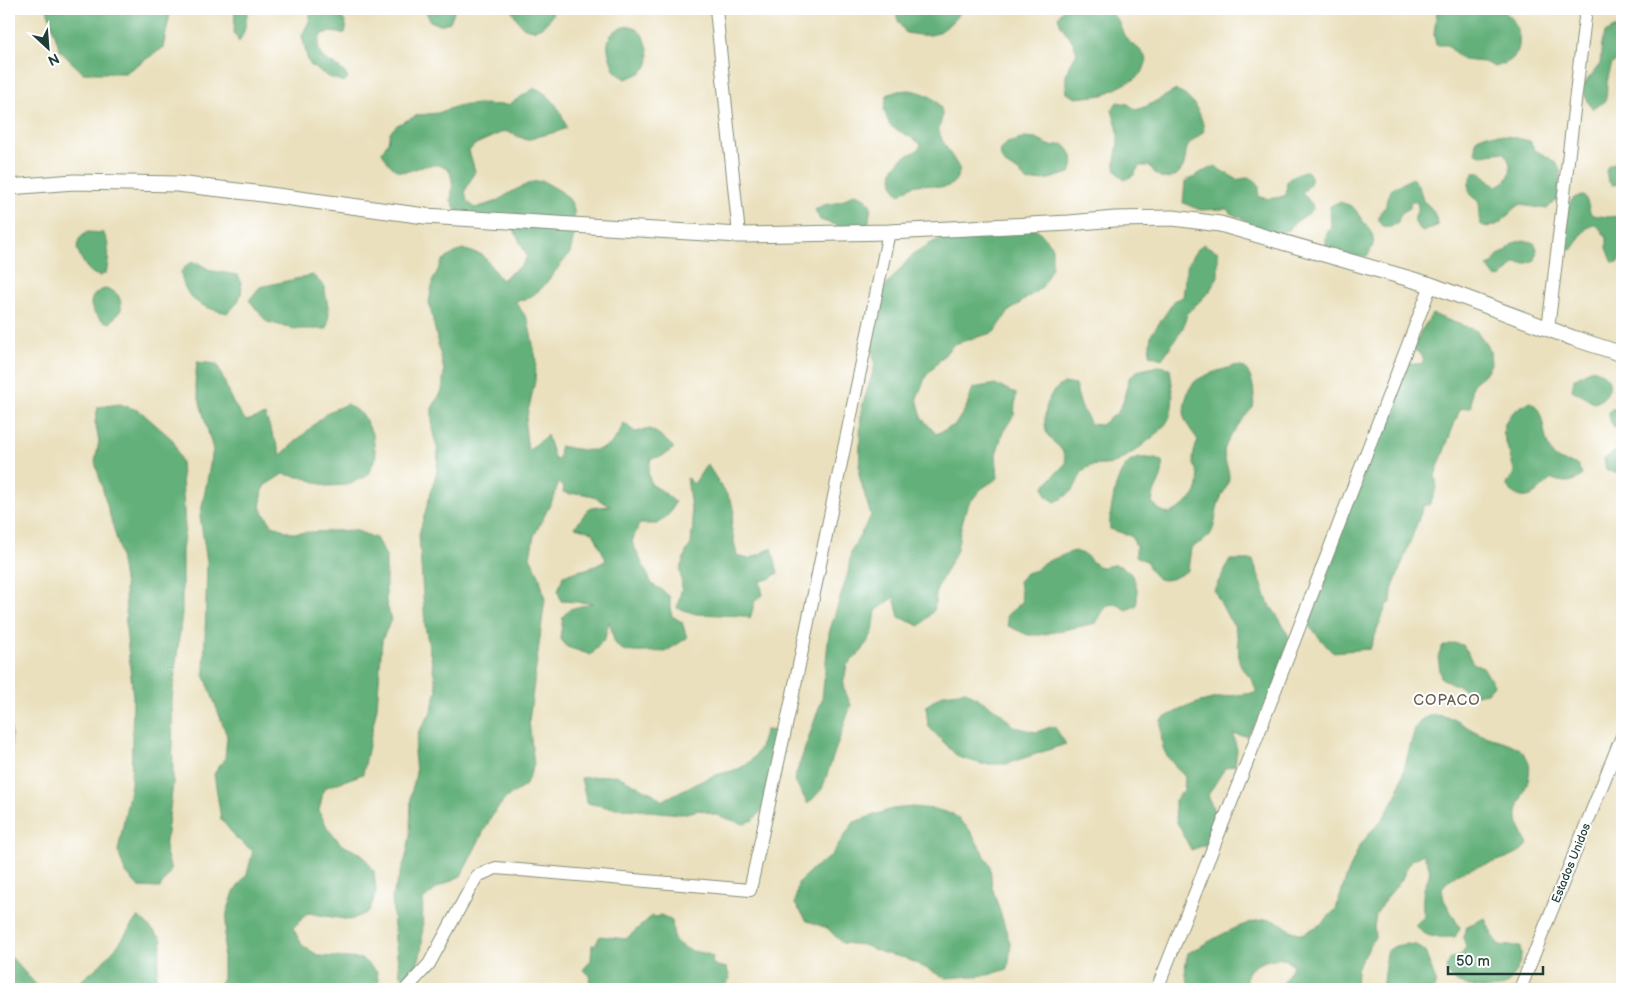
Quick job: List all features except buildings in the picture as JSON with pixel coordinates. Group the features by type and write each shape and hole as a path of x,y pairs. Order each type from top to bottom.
{"street":[{"path":"716,9 739,235"},
{"path":"1548,329 1586,9"},
{"path":"9,186 74,182 177,184 255,192 425,216 739,235 888,232 1115,219 1172,218 1220,224 1430,285 1622,354"},
{"path":"406,989 429,964 477,876 496,868 750,890 793,694 888,232"},
{"path":"1157,989 1263,722 1430,285"},
{"name":"Estados Unidos","path":"1520,989 1622,736"}],"green space":[{"path":"1090,8 1110,13 1117,19 1126,38 1147,60 1143,71 1135,79 1103,95 1076,98 1067,93 1067,72 1070,63 1077,54 1074,43 1062,28 1058,17 1063,9"},
{"path":"1491,8 1506,13 1518,31 1519,47 1516,53 1508,62 1495,67 1484,62 1463,60 1447,45 1436,45 1434,35 1437,9 1469,10"},
{"path":"47,9 171,9 163,48 125,73 83,73 60,51"},
{"path":"235,9 248,9 244,32 239,42 234,33"},
{"path":"311,9 332,9 345,22 345,33 330,32 321,35 319,45 319,52 322,57 344,72 348,78 344,82 329,77 311,66 308,61 302,36 309,21"},
{"path":"425,9 455,9 450,22 440,25 430,21"},
{"path":"511,9 554,9 544,25 540,28 530,29 521,25"},
{"path":"897,9 960,9 960,13 942,31 936,34 924,35 906,33 897,18"},
{"path":"1622,24 1622,56 1612,64 1607,81 1606,99 1592,109 1581,88 1600,64 1605,33"},
{"path":"630,26 639,31 643,36 648,49 649,61 643,71 626,79 616,72 613,67 608,42 612,33"},
{"path":"535,88 555,104 566,128 527,140 505,131 476,144 469,151 475,171 465,191 467,201 475,208 495,202 532,182 543,181 562,192 570,200 574,209 575,231 570,253 542,288 524,300 515,301 528,320 536,359 535,381 525,425 528,451 547,435 555,460 559,458 560,446 573,449 602,449 615,439 624,423 635,432 650,429 660,435 674,448 661,457 651,458 648,472 651,484 675,502 670,513 658,524 639,524 632,542 652,584 670,597 672,616 682,622 687,638 665,652 632,652 620,648 615,642 609,621 605,638 591,655 567,647 560,638 563,616 570,609 593,603 561,601 558,591 563,576 596,566 606,560 593,532 575,527 589,508 611,506 588,495 563,492 564,487 558,481 555,495 534,536 530,557 539,575 545,599 529,721 534,765 525,786 506,798 492,815 461,876 440,886 423,900 421,950 419,960 409,978 400,975 395,941 392,897 406,857 410,835 411,794 416,773 414,752 419,731 431,712 437,690 425,626 419,534 437,471 438,451 432,429 432,408 442,391 444,371 429,302 433,280 443,260 462,249 483,255 501,280 522,265 527,256 513,228 460,218 451,200 452,184 449,170 438,165 429,165 401,171 395,169 389,163 382,152 388,142 390,132 397,125 418,115 438,113 457,106 478,104 508,105"},
{"path":"909,90 926,94 939,105 942,117 939,132 960,170 951,185 940,187 920,185 911,187 899,195 893,182 894,167 921,145 890,126 884,110 887,95"},
{"path":"1176,90 1187,97 1196,107 1204,131 1188,146 1183,167 1175,176 1170,178 1161,177 1150,166 1139,166 1134,175 1124,180 1119,175 1115,166 1118,136 1112,110 1117,102 1128,104 1136,110"},
{"path":"1487,134 1503,135 1530,141 1535,150 1558,165 1560,170 1559,197 1547,209 1522,204 1494,226 1481,225 1479,203 1471,195 1469,189 1471,178 1475,172 1480,172 1496,186 1506,180 1510,172 1509,162 1504,152 1481,155 1476,153 1475,142 1477,138"},
{"path":"1025,138 1036,139 1051,146 1063,144 1069,150 1072,157 1070,173 1049,179 1027,182 1019,172 1004,162 1000,151 1007,143"},
{"path":"1622,160 1622,184 1612,185 1608,181 1606,171 1608,166"},
{"path":"1216,166 1237,180 1246,178 1254,180 1259,186 1258,195 1268,198 1286,195 1288,180 1296,174 1307,171 1310,174 1311,180 1302,193 1312,204 1313,209 1294,223 1289,230 1273,233 1253,228 1245,220 1230,213 1227,209 1200,210 1183,203 1185,182 1189,178 1194,178 1197,174"},
{"path":"1412,178 1418,186 1423,201 1433,212 1437,226 1423,232 1419,228 1414,219 1418,205 1415,201 1410,203 1410,208 1401,213 1397,224 1386,227 1381,225 1378,220 1386,206 1388,194 1397,186"},
{"path":"854,194 864,198 871,206 868,227 840,228 820,220 815,210 824,205 841,201"},
{"path":"1579,196 1586,198 1592,215 1618,216 1621,220 1623,239 1618,262 1613,263 1607,248 1607,238 1597,225 1592,225 1585,230 1571,250 1566,248 1565,213 1572,199"},
{"path":"1339,202 1354,208 1370,230 1373,246 1367,256 1349,257 1339,255 1326,246 1326,236 1331,226 1330,206"},
{"path":"1037,229 1052,246 1052,267 1042,287 1008,312 995,332 954,344 926,376 917,398 922,418 936,434 955,425 966,408 973,388 995,384 1016,393 1014,415 1003,432 996,454 998,478 981,489 967,506 957,550 937,588 934,610 920,626 899,617 894,597 876,611 873,632 862,651 847,665 843,686 851,705 822,789 808,804 794,780 822,699 829,633 848,573 851,551 871,516 859,475 861,410 875,365 868,323 885,287 914,253 933,242 951,235"},
{"path":"87,232 103,233 106,237 108,258 106,273 100,276 95,275 88,269 77,249 79,239"},
{"path":"1524,240 1534,243 1537,248 1535,260 1525,264 1514,263 1502,277 1496,278 1487,266 1492,264 1498,255 1507,251 1516,242"},
{"path":"1203,244 1218,252 1218,276 1210,291 1187,314 1183,328 1162,359 1149,355 1151,335 1175,300 1183,297 1188,263"},
{"path":"193,262 212,271 238,275 242,286 241,296 228,313 202,305 190,296 183,282 181,272 188,264"},
{"path":"313,275 324,286 329,312 327,329 295,329 267,322 249,300 260,287"},
{"path":"104,289 118,295 121,301 121,310 110,323 94,313 91,302 97,293"},
{"path":"1432,314 1477,331 1490,351 1491,364 1485,374 1473,384 1471,389 1471,407 1460,409 1435,475 1436,487 1434,494 1429,505 1424,505 1392,590 1391,603 1387,604 1370,649 1332,652 1309,626 1349,503 1403,380 1408,363 1419,364 1424,362 1422,355 1413,349 1421,331"},
{"path":"197,362 217,364 233,403 246,421 265,415 281,455 328,412 347,404 364,416 373,436 376,457 367,476 347,485 326,486 305,478 283,474 264,486 260,507 272,525 291,533 354,530 376,538 386,556 386,601 391,620 382,640 377,707 363,774 324,788 319,811 328,829 342,845 362,854 374,871 376,892 369,912 350,920 308,913 293,928 302,945 319,956 362,959 377,972 379,989 216,989 223,978 227,912 234,892 247,874 253,851 236,838 221,819 214,774 225,758 227,736 204,674 207,562 200,517 213,450 195,384"},
{"path":"1158,366 1170,368 1172,410 1167,422 1158,433 1118,461 1109,465 1092,466 1084,470 1074,488 1061,499 1055,502 1046,496 1044,486 1066,463 1062,451 1049,437 1046,428 1046,407 1052,393 1065,383 1075,385 1081,406 1091,424 1101,425 1118,412 1123,402 1129,378 1137,371"},
{"path":"1234,366 1245,368 1250,377 1254,392 1253,408 1245,416 1225,448 1224,456 1229,480 1218,505 1213,528 1208,537 1191,548 1188,570 1169,579 1159,579 1150,570 1147,562 1136,556 1136,546 1131,536 1110,529 1114,494 1120,475 1124,468 1135,459 1151,458 1162,461 1161,478 1152,502 1160,510 1169,514 1191,499 1195,494 1198,482 1198,475 1193,460 1198,440 1185,420 1186,398 1190,387 1197,380"},
{"path":"1591,369 1605,375 1610,384 1606,394 1595,403 1572,390 1574,379"},
{"path":"1530,402 1536,406 1542,419 1551,452 1558,460 1578,465 1582,475 1568,482 1552,479 1529,497 1521,497 1511,491 1506,484 1513,475 1514,470 1503,432 1506,421 1512,413"},
{"path":"120,404 140,411 173,440 181,461 185,528 182,550 182,613 172,699 173,784 165,849 171,870 160,888 139,887 125,872 118,851 131,784 133,698 126,628 125,586 118,544 95,462 99,441 95,422 98,407"},
{"path":"1622,405 1622,436 1613,425 1609,411"},
{"path":"1622,447 1622,476 1606,469 1604,459"},
{"path":"707,464 731,501 734,511 731,526 737,556 749,559 772,548 778,573 769,579 760,581 763,595 755,601 750,619 745,616 696,614 677,608 682,587 680,570 691,544 693,523 687,478 694,484"},
{"path":"1074,551 1084,554 1098,566 1116,565 1128,571 1135,581 1137,593 1136,606 1126,610 1117,604 1107,605 1096,623 1040,635 1028,635 1008,626 1007,615 1022,602 1019,581 1026,573 1036,570 1043,563"},
{"path":"1230,560 1253,560 1268,602 1289,637 1270,702 1247,736 1233,734 1237,750 1235,765 1225,768 1208,795 1220,828 1208,844 1191,850 1177,822 1175,812 1175,800 1184,790 1185,777 1165,752 1161,720 1196,703 1257,693 1252,679 1243,670 1239,661 1238,639 1234,625 1214,590"},
{"path":"1453,643 1463,645 1473,663 1483,667 1494,685 1487,693 1476,695 1441,678 1438,657 1442,647"},
{"path":"966,691 1001,713 1015,727 1036,732 1054,726 1066,744 1006,764 982,764 958,757 928,726 926,706 943,694"},
{"path":"1431,715 1452,719 1480,734 1514,746 1526,756 1530,771 1517,812 1519,825 1528,845 1507,858 1460,873 1450,879 1442,888 1444,900 1460,928 1455,937 1428,935 1419,930 1415,925 1424,917 1424,890 1429,876 1429,867 1423,854 1412,860 1402,879 1382,904 1376,915 1375,937 1357,968 1356,989 1282,989 1293,964 1285,960 1274,959 1253,967 1247,977 1245,989 1193,989 1188,981 1186,972 1188,953 1231,930 1255,921 1275,921 1294,932 1303,934 1321,924 1336,909 1359,847 1381,822 1397,795 1415,728 1422,719"},
{"path":"9,722 11,729 11,837 9,853"},
{"path":"765,730 781,731 771,800 753,820 744,824 700,810 681,814 606,807 587,803 581,778 616,775 654,794 662,801 686,788 745,765 757,752"},
{"path":"912,807 934,809 953,814 969,829 990,865 992,887 1011,946 1008,969 988,975 946,978 905,958 883,953 863,945 842,943 827,928 807,921 795,904 798,883 813,868 830,857 854,822 892,809"},
{"path":"661,915 672,921 674,940 676,942 693,951 710,955 713,957 712,963 727,968 730,979 722,989 585,989 592,983 589,981 590,975 583,970 591,960 592,945 595,945 600,936 626,939 652,916 657,917"},
{"path":"138,916 162,939 155,984 158,989 71,989 100,965 118,945"},
{"path":"1485,918 1493,937 1499,945 1520,947 1521,953 1517,969 1509,982 1494,989 1462,984 1451,978 1446,968 1451,958 1461,956 1466,947 1463,937 1467,926"},
{"path":"1416,945 1425,952 1436,981 1434,989 1382,989 1387,951 1395,946"},
{"path":"10,956 40,989 9,989"}],"district":[{"name":"COPACO","path":"1447,700"}]}
